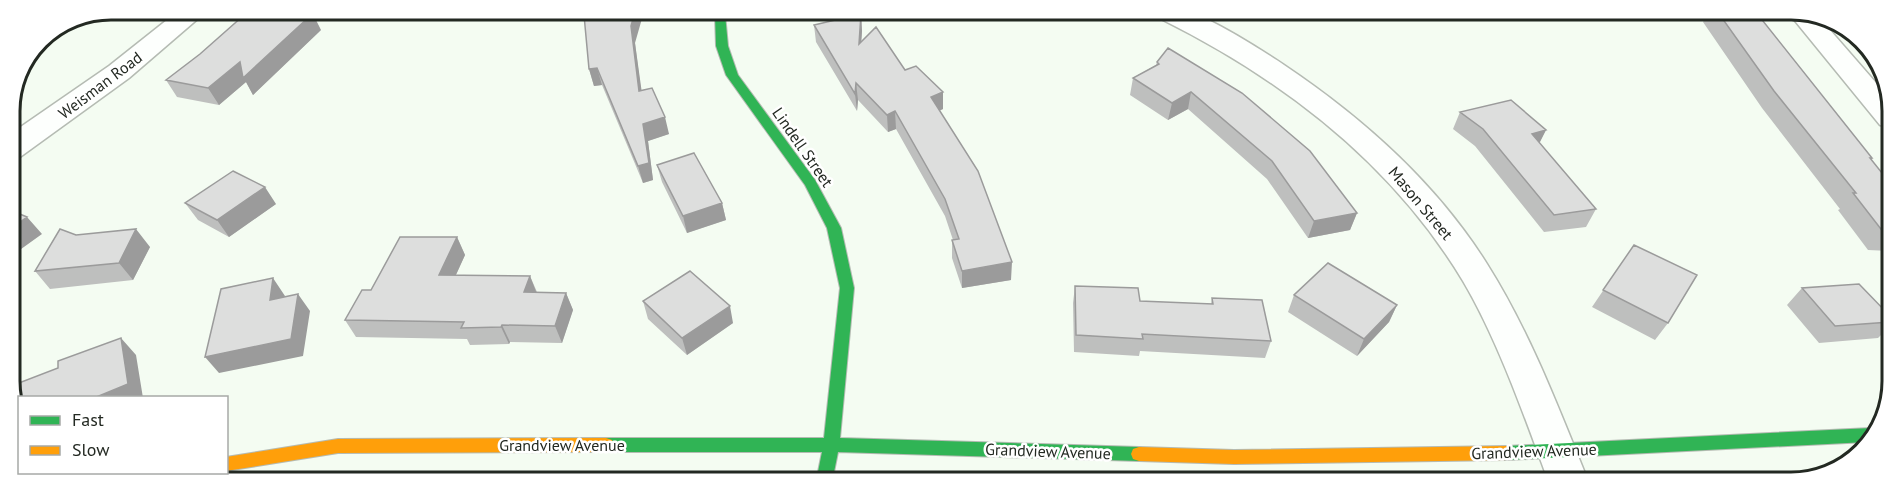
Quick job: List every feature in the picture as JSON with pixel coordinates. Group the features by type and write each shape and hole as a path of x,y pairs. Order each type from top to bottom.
{"street":[{"name":"Weisman Road","path":"20,142 119,72 183,20"},
{"name":"Lindell Street","path":"720,20 722,46 732,75 811,183 834,228 847,288 831,445 826,472"},
{"name":"Mason Street","path":"1184,20 1229,43 1284,76 1329,109 1391,166 1445,230 1474,272 1498,315 1565,472"},
{"path":"1808,21 1882,108"},
{"name":"Grandview Avenue","path":"228,464 338,446 831,445 1234,457 1557,452 1864,435"}],"building":[{"path":"238,20 306,20 243,78 240,62 208,88 166,80"},
{"path":"584,20 633,20 631,26 639,91 652,88 665,117 643,124 649,163 638,166 597,68 589,69"},
{"path":"835,20 861,20 859,44 876,27 905,70 916,66 943,92 931,97 978,171 1012,262 962,271 952,240 959,239 945,199 895,111 887,115 856,83 855,94 814,25"},
{"path":"1723,20 1762,20 1872,158 1870,158 1882,173 1882,230 1853,193 1856,193 1774,91"},
{"path":"1168,48 1242,93 1310,151 1357,213 1314,221 1272,161 1191,92 1172,103 1133,78 1159,64 1157,62"},
{"path":"1511,100 1546,130 1532,134 1596,209 1554,215 1483,129 1460,112"},
{"path":"694,153 722,203 683,216 657,165"},
{"path":"233,171 265,187 217,220 185,203"},
{"path":"20,214 27,217 20,222"},
{"path":"60,229 76,235 136,229 119,263 35,271"},
{"path":"400,237 457,237 439,275 530,276 524,292 566,293 555,326 502,325 501,327 461,328 464,322 345,320 362,290 371,290"},
{"path":"1634,245 1697,275 1668,323 1603,290"},
{"path":"1328,263 1397,305 1364,339 1294,295"},
{"path":"690,271 730,306 682,338 643,301"},
{"path":"273,278 270,300 298,294 291,339 205,357 221,289"},
{"path":"1859,284 1882,308 1882,323 1835,326 1802,288"},
{"path":"1075,286 1138,288 1140,301 1213,304 1212,298 1262,300 1271,341 1142,334 1143,339 1076,335"},
{"path":"121,338 128,384 99,396 21,396 20,383 58,368 58,361"}],"traffic: fast":[{"path":"720,20 722,46 732,75 811,183 834,228 847,288 831,445 826,472"},
{"path":"1507,453 1864,435"},
{"path":"606,445 831,445 1139,454"}],"traffic: slow":[{"path":"228,464 338,446 606,445"},
{"path":"1139,454 1234,457 1507,453"}]}
